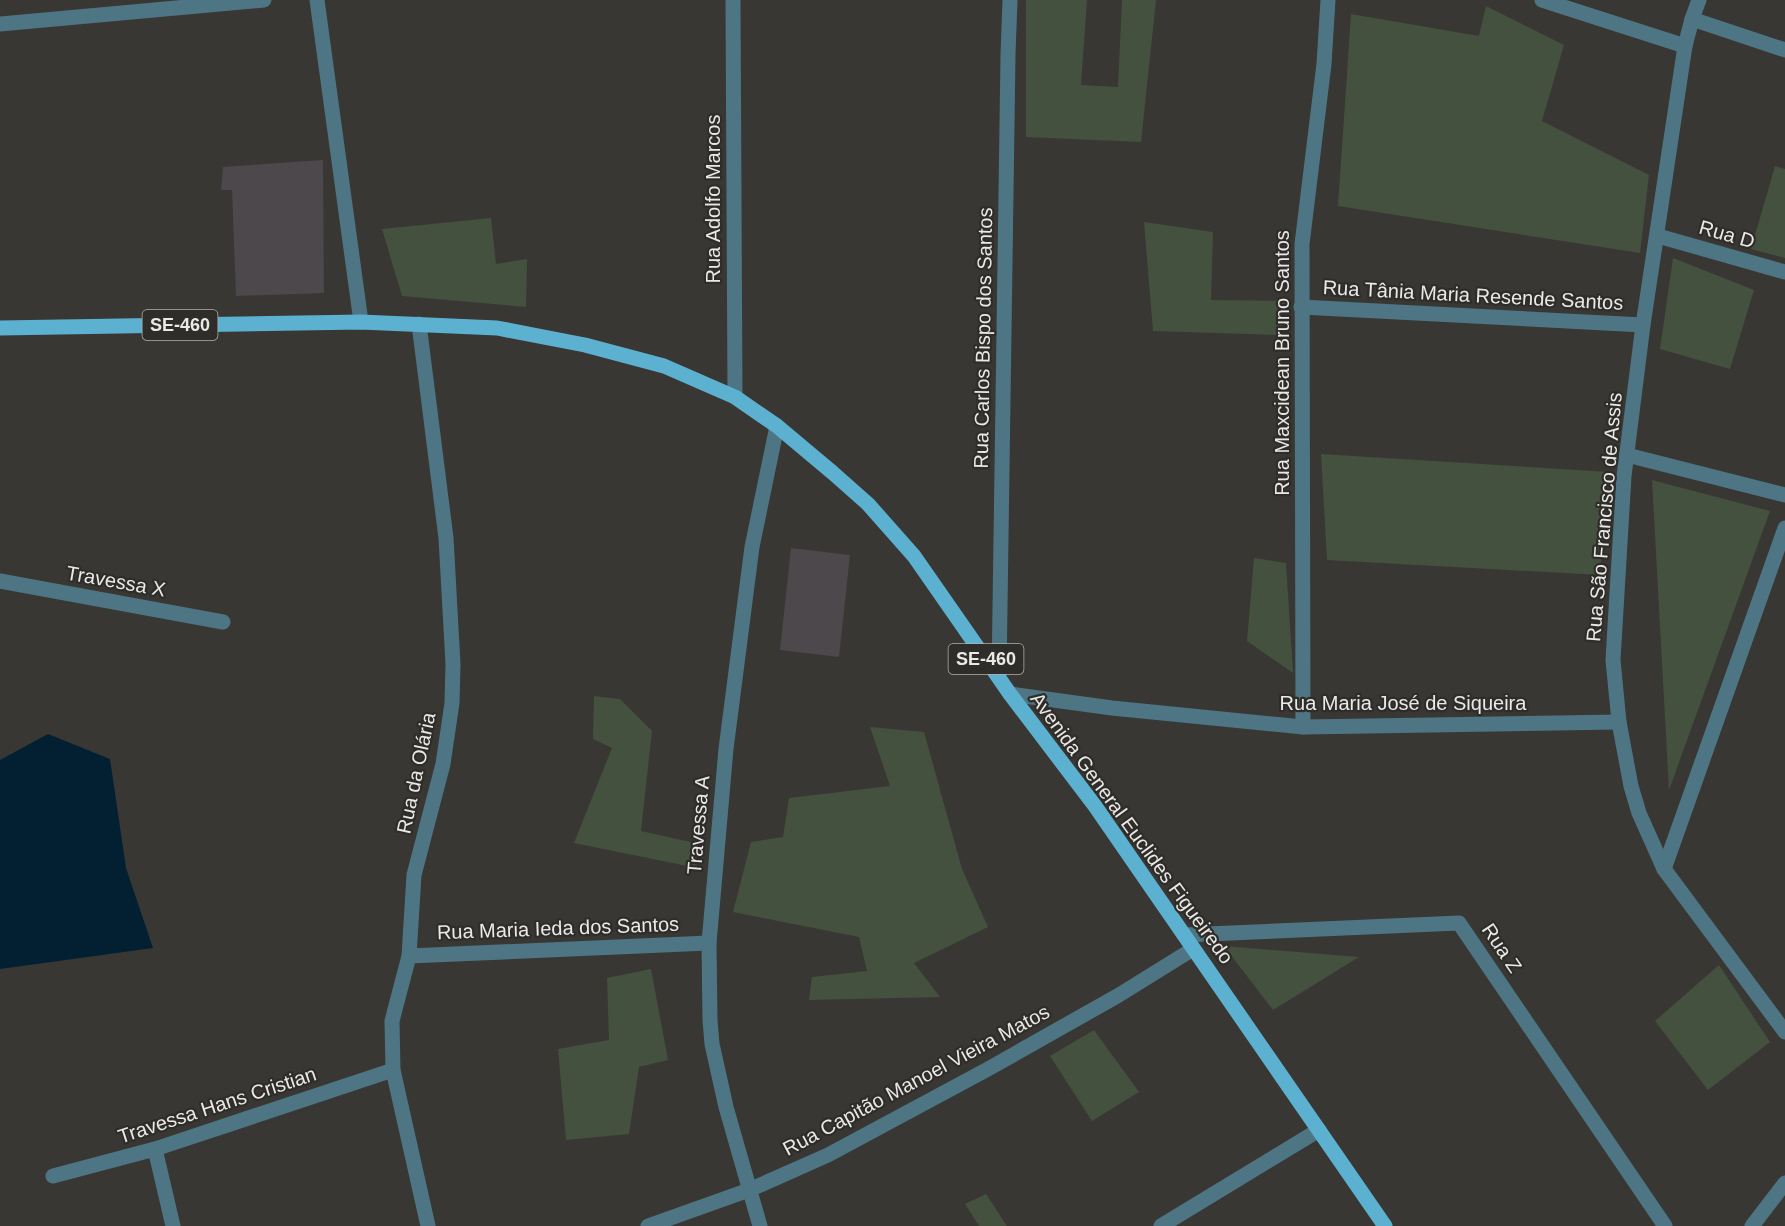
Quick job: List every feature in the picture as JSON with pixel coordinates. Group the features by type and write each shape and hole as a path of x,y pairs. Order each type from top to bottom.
{"main road":[{"name":"Avenida General Euclides Figueiredo","path":"0,328 361,322 497,328 585,345 664,366 735,397 777,426 868,504 914,556 1010,694 1095,806 1385,1226"}],"street":[{"path":"0,24 264,0"},
{"path":"317,0 361,322"},
{"name":"Rua Adolfo Marcos","path":"733,0 735,397"},
{"name":"Rua Carlos Bispo dos Santos","path":"999,677 1010,0"},
{"name":"Rua Maxcidean Bruno Santos","path":"1303,727 1302,244 1324,64 1328,0"},
{"path":"1542,0 1685,46"},
{"name":"Rua São Francisco de Assis","path":"1700,0 1685,46 1643,325 1627,455 1619,543 1614,660 1619,722 1639,813 1664,869 1783,1024"},
{"path":"1692,19 1785,50"},
{"name":"Rua D","path":"1658,236 1785,272"},
{"name":"Rua Tânia Maria Resende Santos","path":"1301,307 1643,325"},
{"name":"Rua da Olária","path":"419,324 446,538 453,664 452,703 443,764 414,875 409,956 392,1021 393,1070 428,1226"},
{"name":"Travessa A","path":"760,1226 726,1107 712,1044 709,943 726,749 752,548 777,426"},
{"path":"1627,455 1785,495"},
{"path":"1664,869 1785,528"},
{"name":"Travessa X","path":"0,582 224,622"},
{"name":"Rua Maria José de Siqueira","path":"1010,694 1112,708 1303,727 1619,722"},
{"name":"Rua Z","path":"1184,935 1459,922 1665,1226"},
{"name":"Rua Maria Ieda dos Santos","path":"409,956 709,943"},
{"name":"Rua Capitão Manoel Vieira Matos","path":"648,1226 749,1190 828,1155 988,1069 1119,995 1193,949"},
{"name":"Travessa Hans Cristian","path":"53,1176 155,1149 393,1070"},
{"path":"1161,1226 1319,1130"},
{"path":"155,1149 174,1226"},
{"path":"1752,1226 1785,1183"}],"green space":[{"path":"1026,0 1087,0 1081,85 1118,87 1122,0 1156,0 1141,142 1026,137"},
{"path":"1486,6 1564,45 1542,121 1649,175 1640,253 1338,206 1351,14 1479,36"},
{"path":"1775,166 1785,169 1785,258 1751,249"},
{"path":"491,218 496,264 527,259 526,307 402,296 382,229"},
{"path":"1144,222 1213,232 1211,300 1288,301 1281,335 1153,331"},
{"path":"1673,258 1754,290 1730,369 1660,349"},
{"path":"1321,454 1609,472 1600,575 1327,560"},
{"path":"1652,480 1770,511 1669,790"},
{"path":"1254,558 1286,563 1293,673 1247,641"},
{"path":"594,696 620,699 652,731 641,831 695,843 697,868 574,843 612,748 593,739"},
{"path":"870,727 924,732 962,869 988,927 914,963 940,997 809,1000 812,977 867,971 859,937 733,912 751,842 783,837 789,798 890,786"},
{"path":"1224,946 1359,957 1273,1010"},
{"path":"1719,965 1770,1042 1708,1090 1655,1021"},
{"path":"651,969 668,1060 639,1067 629,1134 566,1140 558,1049 609,1040 607,978"},
{"path":"1094,1030 1139,1092 1092,1121 1050,1056"},
{"path":"986,1194 1007,1226 979,1226 965,1204"}],"water":[{"path":"48,734 110,759 126,868 153,948 0,969 0,760"}],"building":[{"path":"323,160 324,293 236,296 232,190 221,190 223,167"},
{"path":"791,548 850,555 839,657 780,650"}]}
